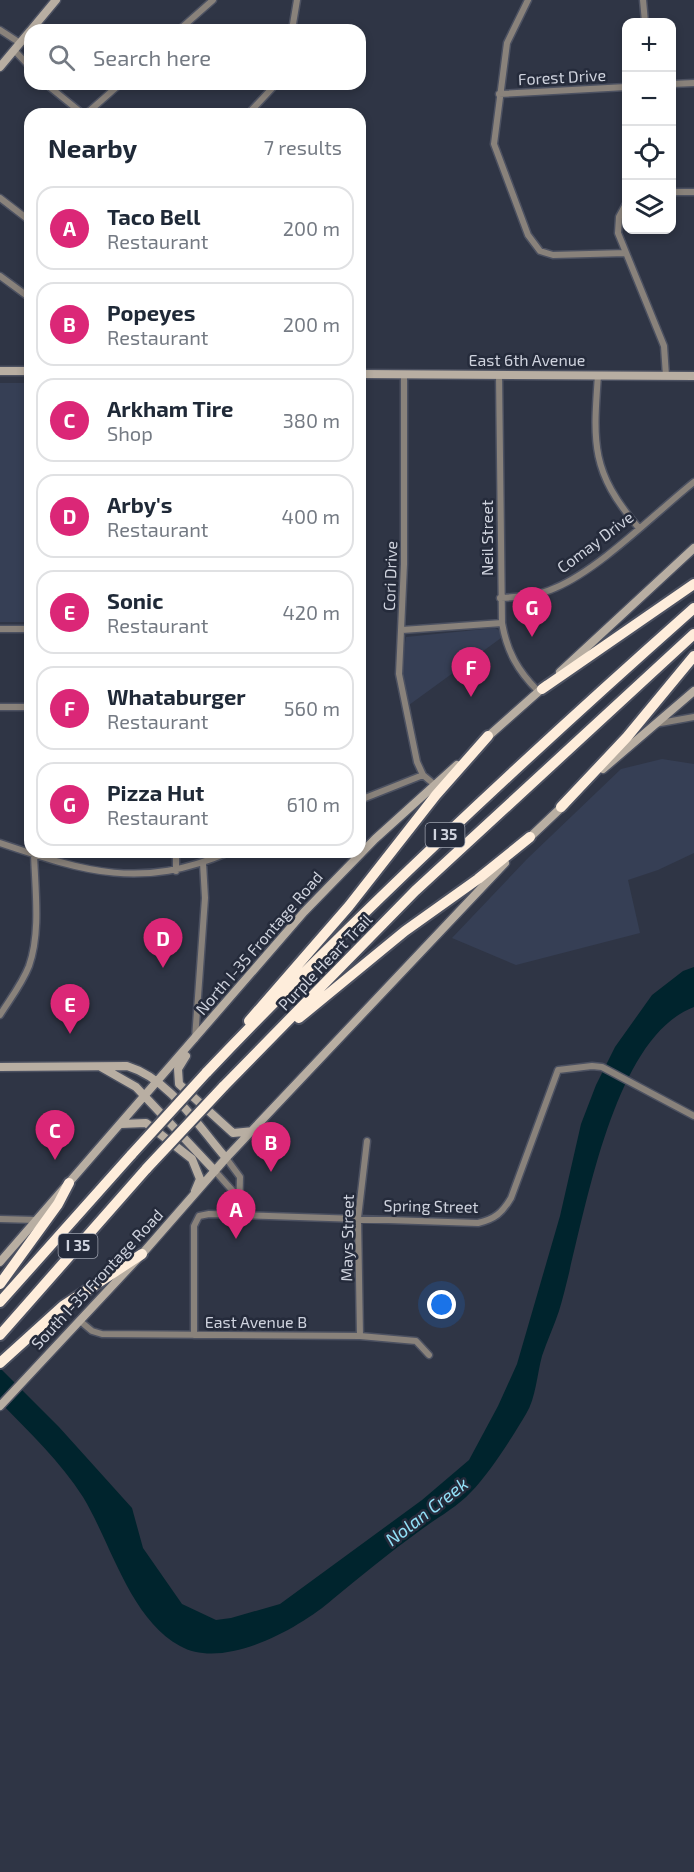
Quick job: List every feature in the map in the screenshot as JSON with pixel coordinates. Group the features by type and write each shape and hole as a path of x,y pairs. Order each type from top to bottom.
{"highway":[{"path":"540,690 694,584"},
{"name":"Purple Heart Trail","path":"0,1302 206,1073 423,855 536,748 694,608"},
{"name":"Purple Heart Trail","path":"0,1335 147,1168 415,891 694,634"},
{"path":"561,807 627,737 694,656"},
{"path":"230,1048 263,1002 349,906 440,790 488,736"},
{"path":"254,1055 405,931 478,879 530,837"},
{"path":"0,1284 58,1204 69,1183"},
{"path":"0,1363 63,1306 142,1254"}],"main road":[{"path":"37,24 56,0"},
{"path":"0,67 24,39"},
{"path":"0,371 24,372"},
{"name":"East 6th Avenue","path":"366,374 694,376"},
{"name":"North I-35 Frontage Road","path":"366,849 694,548"},
{"path":"101,1067 125,1080 146,1096 215,1171 530,837 651,725 694,691"},
{"name":"North I-35 Frontage Road","path":"146,1096 274,945 356,858"},
{"path":"195,1040 178,1069 179,1084 233,1133 254,1131"},
{"path":"0,1067 127,1066 143,1071 159,1081 226,1158"},
{"path":"0,1262 146,1096"},
{"path":"121,1124 146,1123 192,1159 200,1179 181,1211"},
{"name":"South I-35 Frontage Road","path":"0,1406 142,1254 215,1171"}],"street":[{"path":"186,24 213,0"},
{"path":"293,24 297,0"},
{"path":"528,0 507,43 494,138 496,152 536,248 553,255 626,253"},
{"path":"643,0 645,18"},
{"path":"0,30 21,43"},
{"path":"14,50 24,61"},
{"path":"676,84 694,83"},
{"name":"Forest Drive","path":"499,94 622,87"},
{"path":"54,90 77,108"},
{"path":"92,108 113,90"},
{"path":"254,108 270,90"},
{"path":"676,191 694,192"},
{"path":"0,198 24,216"},
{"path":"622,216 618,225 626,253 664,346 666,376"},
{"path":"0,276 24,294"},
{"name":"Cori Drive","path":"404,374 400,689 417,762 423,776"},
{"name":"Neil Street","path":"499,375 502,624 510,653 520,673 540,690"},
{"path":"598,375 595,417 598,462 607,484 638,527"},
{"name":"Comay Drive","path":"501,598 553,589 589,568 694,482"},
{"path":"402,630 502,624"},
{"path":"0,628 24,629"},
{"path":"0,706 24,707"},
{"path":"651,725 694,717"},
{"path":"366,798 423,776 435,785"},
{"path":"0,843 24,850"},
{"path":"0,1015 3,1004 25,974 34,944 34,858"},
{"path":"50,858 81,868 109,873 176,871 215,858"},
{"path":"176,858 176,871"},
{"path":"195,1040 205,898 203,863"},
{"name":"Spring Street","path":"194,1335 194,1226 196,1219 204,1215 239,1214 478,1223 492,1220 503,1210 511,1197 558,1070 602,1067 694,1116"},
{"name":"Mays Street","path":"360,1336 358,1218 366,1141"},
{"path":"226,1158 240,1177 239,1214"},
{"path":"215,1171 239,1198"},
{"path":"0,1219 36,1220"},
{"name":"East Avenue B","path":"80,1321 92,1331 102,1334 360,1336 416,1341 429,1355"}],"shaded area":[{"path":"0,383 24,383 24,622 0,622"},
{"path":"495,628 500,631 501,638 409,705 401,668 406,637"},
{"path":"662,759 694,764 694,853 658,870 628,880 640,933 516,965 452,938 527,859 621,769"}],"water":[{"name":"Nolan Creek","path":"694,967 694,1007 664,1026 640,1057 620,1096 603,1141 559,1311 542,1356 532,1401 514,1433 485,1475 459,1503 396,1548 319,1610 282,1633 239,1650 218,1653 198,1652 180,1646 163,1634 148,1618 123,1579 93,1516 74,1484 44,1447 0,1402 0,1368 59,1427 132,1508 143,1548 182,1604 216,1620 280,1604 422,1500 469,1460 517,1364 560,1216 581,1124 596,1085 615,1047 652,995 683,971"}],"place":[{"name":"Pizza Hut","path":"532,637"},
{"name":"Whataburger","path":"471,697"},
{"name":"Arby's","path":"163,968"},
{"name":"Sonic","path":"70,1034"},
{"name":"Arkham Tire","path":"55,1160"},
{"name":"Popeyes","path":"271,1172"},
{"name":"Taco Bell","path":"236,1239"}]}
